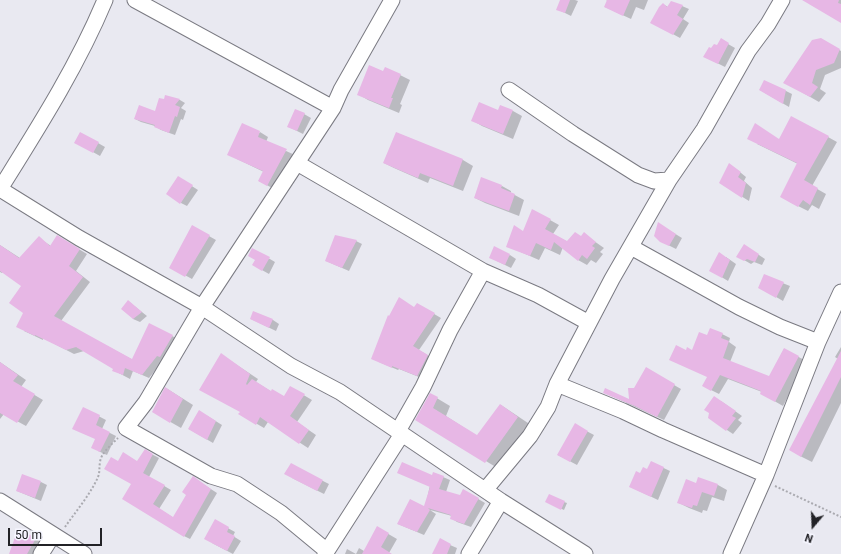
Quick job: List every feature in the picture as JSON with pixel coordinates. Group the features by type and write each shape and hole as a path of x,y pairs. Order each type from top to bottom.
{"street":[{"path":"105,0 91,34 45,117 0,189 79,238 202,307 291,366 340,392 486,489 501,501 585,554"},
{"path":"135,0 333,108"},
{"path":"392,0 341,90 333,108 202,307 146,402 126,428 211,476 238,484 281,513 326,552 400,433 450,330 483,271"},
{"path":"486,489 530,436 548,407 557,384 612,278 669,180 704,129 748,52 768,24 782,0"},
{"path":"509,90 573,134 638,175 654,181 669,180"},
{"path":"297,163 483,271 538,295 589,323"},
{"path":"631,247 739,307 780,327 818,342"},
{"path":"731,554 765,478 818,342 841,292"},
{"path":"557,384 623,411 765,478"},
{"path":"0,501 84,554"},
{"path":"469,554 501,501"},
{"path":"41,554 56,536"}],"path":[{"path":"56,536 88,495 98,477 102,456 126,428"},
{"path":"765,478 841,517"}],"building":[{"path":"560,0 570,0 565,13 556,10"},
{"path":"607,0 630,0 623,16 604,7"},
{"path":"802,0 839,0 838,3 841,4 841,23"},
{"path":"671,1 683,5 677,15 683,19 673,35 650,23 659,7 663,3 667,7"},
{"path":"721,38 729,43 718,64 703,57 709,47 711,48 714,44 717,45"},
{"path":"821,38 840,49 834,63 816,70 812,83 818,87 810,97 783,83 812,40"},
{"path":"369,65 383,71 385,67 401,74 391,98 393,98 389,108 357,95"},
{"path":"764,80 786,90 783,104 759,90"},
{"path":"165,95 180,99 175,105 180,107 169,133 154,127 155,125 134,119 139,105 155,111 159,98 164,99"},
{"path":"479,102 498,110 500,105 513,110 503,134 471,121"},
{"path":"295,109 305,113 297,131 287,127"},
{"path":"791,116 829,136 804,180 818,188 810,205 803,200 798,207 780,197 797,163 747,139 755,123 779,139"},
{"path":"242,123 260,131 258,137 287,149 267,186 258,181 263,171 227,155"},
{"path":"80,132 99,142 93,153 74,143"},
{"path":"396,132 463,159 453,186 420,173 418,178 383,163"},
{"path":"729,163 741,172 738,177 746,183 742,198 719,183"},
{"path":"178,176 193,185 180,204 166,194"},
{"path":"481,177 502,185 501,188 515,194 509,211 474,198"},
{"path":"532,209 551,219 545,229 567,241 575,232 581,236 584,232 596,242 592,246 595,248 587,259 582,255 578,261 554,242 551,250 536,243 530,256 506,247 514,225 523,231"},
{"path":"658,222 676,234 669,246 660,242 654,236"},
{"path":"192,225 210,235 185,277 169,268"},
{"path":"57,235 80,249 69,266 83,277 54,316 132,359 149,323 173,335 160,357 157,356 142,375 125,368 123,375 112,371 113,369 76,347 66,350 16,327 23,313 9,303 21,286 0,271 0,245 19,258 39,236 50,246"},
{"path":"335,235 357,240 342,268 325,261"},
{"path":"744,244 759,254 755,262 747,259 744,261 736,257"},
{"path":"494,246 510,254 505,265 489,258"},
{"path":"252,248 270,257 262,271 252,265 255,260 248,256"},
{"path":"719,252 730,260 722,278 709,271"},
{"path":"764,274 784,282 776,298 758,288"},
{"path":"399,297 414,307 417,303 435,313 413,346 428,355 417,376 371,359 388,315 389,316"},
{"path":"128,300 142,312 133,319 121,309"},
{"path":"253,311 273,319 269,328 250,319"},
{"path":"710,328 723,333 721,338 729,341 723,358 769,376 784,348 799,356 775,402 760,394 761,391 720,375 711,391 702,386 707,377 669,360 676,345 686,350 687,347 692,350 699,332 707,335"},
{"path":"841,351 841,377 801,457 789,450"},
{"path":"221,353 250,374 246,384 247,385 252,379 271,391 272,389 284,396 290,386 305,394 290,416 309,430 299,444 260,417 256,425 238,414 240,412 199,390"},
{"path":"0,362 18,375 13,381 35,394 17,423 0,413"},
{"path":"646,367 675,384 657,417 603,393 605,388 629,399 628,388 634,388"},
{"path":"165,387 183,399 170,423 152,412"},
{"path":"430,393 438,397 433,408 477,435 500,404 518,417 485,463 415,420"},
{"path":"714,396 736,411 732,416 736,418 726,431 708,418 709,413 704,410"},
{"path":"83,407 100,415 96,425 110,432 100,452 91,448 95,439 72,429"},
{"path":"199,410 216,421 207,440 188,429"},
{"path":"575,423 588,431 570,462 557,455"},
{"path":"145,449 153,454 143,473 165,485 153,504 173,517 186,495 182,492 193,476 211,489 184,537 122,499 131,484 104,469 111,457 118,461 123,452 137,461"},
{"path":"651,461 664,467 651,497 629,487 636,471 640,473 643,467 647,469"},
{"path":"402,462 432,475 433,472 444,476 439,489 460,495 463,489 479,498 464,524 450,519 451,515 428,508 430,510 417,532 397,524 410,499 424,506 430,487 397,473"},
{"path":"291,463 323,480 317,491 284,474"},
{"path":"22,474 41,481 35,498 16,491"},
{"path":"698,477 718,484 714,496 702,492 697,506 693,505 692,508 677,503 686,479 696,483"},
{"path":"549,494 565,501 561,510 545,502"},
{"path":"215,519 229,527 227,532 235,536 227,551 204,539"},
{"path":"377,526 389,533 381,547 392,554 362,554"},
{"path":"18,529 36,538 27,554 9,554"},
{"path":"440,538 451,544 447,554 432,554"}]}
